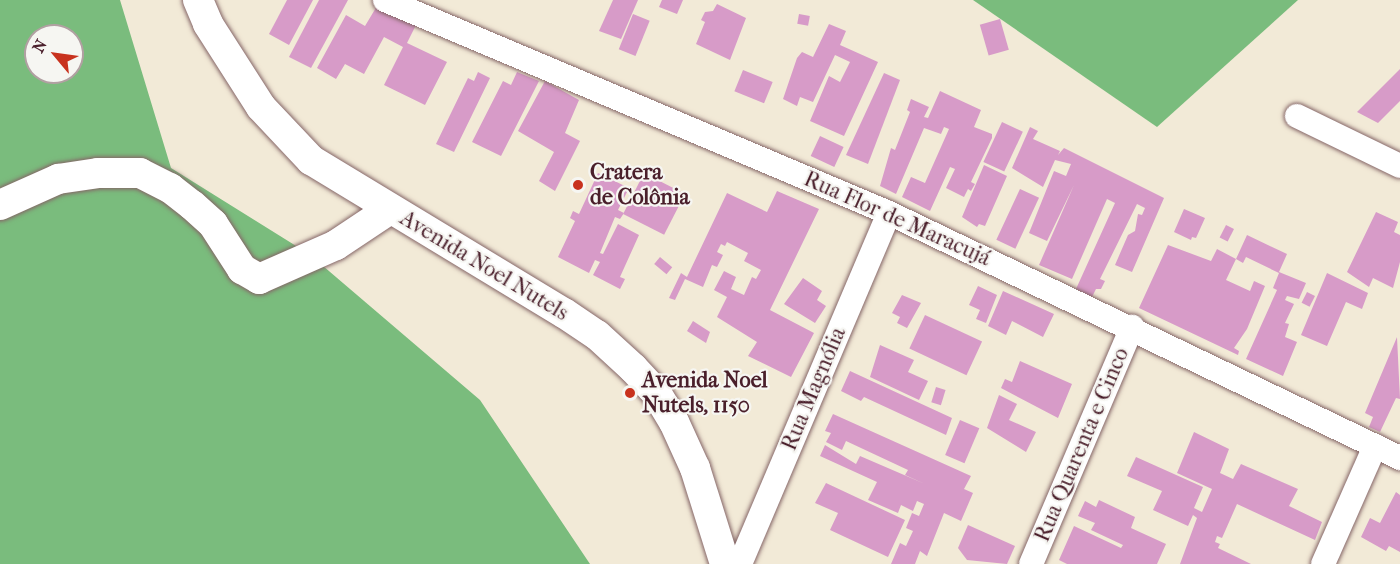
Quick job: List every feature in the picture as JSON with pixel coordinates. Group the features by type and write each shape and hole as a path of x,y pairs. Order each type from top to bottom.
{"street":[{"name":"Avenida Noel Nutels","path":"198,0 237,73 281,132 312,160 597,335 633,368 657,394 674,422 695,468 725,564"},
{"name":"Rua Flor de Maracujá","path":"385,0 889,213 1132,327 1400,458"},
{"path":"1297,116 1400,166"},
{"path":"0,206 58,178 110,172 140,173 170,188 192,205 213,224 242,269 259,279 336,245 390,209"},
{"name":"Rua Magnólia","path":"740,564 889,213"},
{"name":"Rua Quarenta e Cinco","path":"1031,564 1132,327"},
{"path":"1323,564 1375,446"}],"green space":[{"path":"0,0 120,0 171,168 309,254 480,400 590,564 0,564"},
{"path":"973,0 1298,0 1157,127"}],"building":[{"path":"287,0 313,0 289,45 269,34"},
{"path":"319,0 348,0 311,68 289,57"},
{"path":"613,0 638,0 621,39 599,31"},
{"path":"662,0 683,0 677,14 659,7"},
{"path":"717,4 746,18 730,60 696,44 705,22 701,20 705,12 713,11"},
{"path":"377,6 416,25 407,43 447,62 425,105 384,85 403,47 384,37 364,74 345,64 336,79 317,68 346,15 365,26"},
{"path":"633,14 650,21 635,56 619,49"},
{"path":"799,14 810,16 808,26 797,24"},
{"path":"1000,19 1009,50 989,56 980,25"},
{"path":"829,24 846,31 840,45 878,62 844,136 810,121 829,76 840,82 850,62 835,55 813,102 800,97 797,106 783,99 797,58 802,52 813,57"},
{"path":"1400,69 1400,101 1378,123 1357,112"},
{"path":"743,70 773,82 764,103 734,91"},
{"path":"478,72 490,78 454,152 436,144 468,78 474,81"},
{"path":"517,72 539,81 501,156 472,142 503,81 511,85"},
{"path":"884,73 900,80 868,164 846,155"},
{"path":"545,81 579,100 565,133 580,141 555,191 539,181 554,152 518,131"},
{"path":"940,91 981,110 974,127 992,134 992,138 971,182 975,184 971,191 968,189 964,197 946,188 955,169 950,167 930,211 902,197 911,177 925,183 949,129 944,127 941,134 924,128 896,194 880,186 891,148 895,150 910,112 907,110 911,99 929,107 924,117 928,118"},
{"path":"1002,122 1023,132 1004,172 983,162"},
{"path":"1030,127 1038,131 1033,139 1060,151 1058,155 1064,148 1164,198 1132,272 1115,265 1128,235 1135,231 1138,214 1142,215 1145,208 1137,204 1100,279 1105,281 1101,289 1096,289 1092,297 1076,289 1115,203 1107,199 1072,279 1039,265 1074,185 1047,241 1029,233 1054,171 1066,176 1071,164 1055,160 1043,187 1012,168"},
{"path":"820,136 844,147 834,167 811,156"},
{"path":"984,165 1007,176 985,226 979,224 977,227 962,217"},
{"path":"598,173 629,188 618,210 624,213 620,219 615,217 600,253 603,254 618,224 639,235 620,277 625,279 620,289 593,275 600,262 595,260 589,273 558,257 575,221 570,218 573,211 579,214"},
{"path":"644,173 685,194 664,235 623,214"},
{"path":"1020,189 1039,198 1015,249 996,240"},
{"path":"777,191 819,209 770,310 814,333 791,377 748,356 757,342 717,317 727,297 714,290 724,271 736,277 731,289 744,295 752,277 756,279 761,270 744,261 748,253 727,242 725,246 721,244 717,252 723,255 717,267 712,265 703,287 685,279 675,300 669,298 681,273 687,277 727,193 767,212"},
{"path":"1184,209 1205,218 1196,238 1192,237 1191,240 1174,232"},
{"path":"1376,212 1398,222 1394,232 1400,235 1400,262 1393,288 1373,278 1369,287 1347,272"},
{"path":"1226,225 1234,229 1228,242 1220,237"},
{"path":"1247,235 1287,254 1279,272 1306,283 1299,299 1287,296 1285,300 1294,304 1285,323 1289,324 1285,337 1297,342 1283,376 1246,359 1277,290 1273,288 1279,273 1246,257 1243,263 1236,259"},
{"path":"1168,245 1211,261 1217,249 1236,259 1226,280 1250,291 1254,281 1265,286 1247,329 1234,348 1239,351 1238,355 1139,308"},
{"path":"660,257 672,267 666,274 654,264"},
{"path":"1327,273 1368,293 1362,309 1346,302 1327,346 1301,335"},
{"path":"803,278 822,291 817,300 826,306 815,323 784,304"},
{"path":"978,286 997,295 986,323 976,319 980,310 969,305"},
{"path":"1003,291 1054,314 1043,337 1012,321 1006,335 988,326"},
{"path":"1307,292 1315,296 1310,307 1302,303"},
{"path":"902,295 921,303 907,328 897,323 900,317 892,313"},
{"path":"925,315 982,342 966,375 909,349"},
{"path":"693,321 710,332 706,343 687,331"},
{"path":"1397,337 1400,399 1396,398 1380,432 1369,427 1373,417 1365,413"},
{"path":"880,345 914,360 908,372 928,381 919,400 870,377"},
{"path":"1020,361 1072,384 1058,418 1001,388 1005,379 1012,382"},
{"path":"850,371 952,418 946,435 864,397 861,401 841,391"},
{"path":"936,387 946,390 941,405 931,402"},
{"path":"999,395 1017,404 1009,420 1036,432 1026,452 987,428"},
{"path":"833,414 971,476 964,489 973,493 961,521 944,513 927,556 920,551 915,564 891,564 900,543 906,546 913,531 906,528 912,513 919,516 924,504 917,501 913,511 901,505 898,513 868,500 877,482 820,456 825,445 856,464 860,456 925,484 905,475 908,470 846,441 842,450 826,442 831,433 825,431"},
{"path":"960,420 979,428 964,463 945,455"},
{"path":"1194,432 1229,449 1220,473 1233,479 1241,464 1298,489 1289,506 1322,522 1315,540 1237,504 1222,538 1217,536 1215,542 1220,544 1218,548 1251,564 1180,564 1197,518 1193,515 1188,526 1153,510 1162,491 1127,476 1136,457 1203,487 1194,508 1202,512 1212,489 1177,473"},
{"path":"826,483 905,520 888,557 830,530 838,513 815,503"},
{"path":"1396,492 1400,495 1400,552 1389,546 1386,551 1361,537 1370,518 1380,523"},
{"path":"1099,500 1135,517 1131,528 1166,544 1157,564 1067,564 1059,560 1074,526 1121,548 1123,545 1091,530 1095,523 1078,516 1085,501 1096,507"},
{"path":"968,525 1015,546 1007,564 967,560 958,548"}],"place":[{"name":"Cratera de Colônia","path":"578,185"},
{"name":"Avenida Noel Nutels, 1150","path":"630,393"}]}
